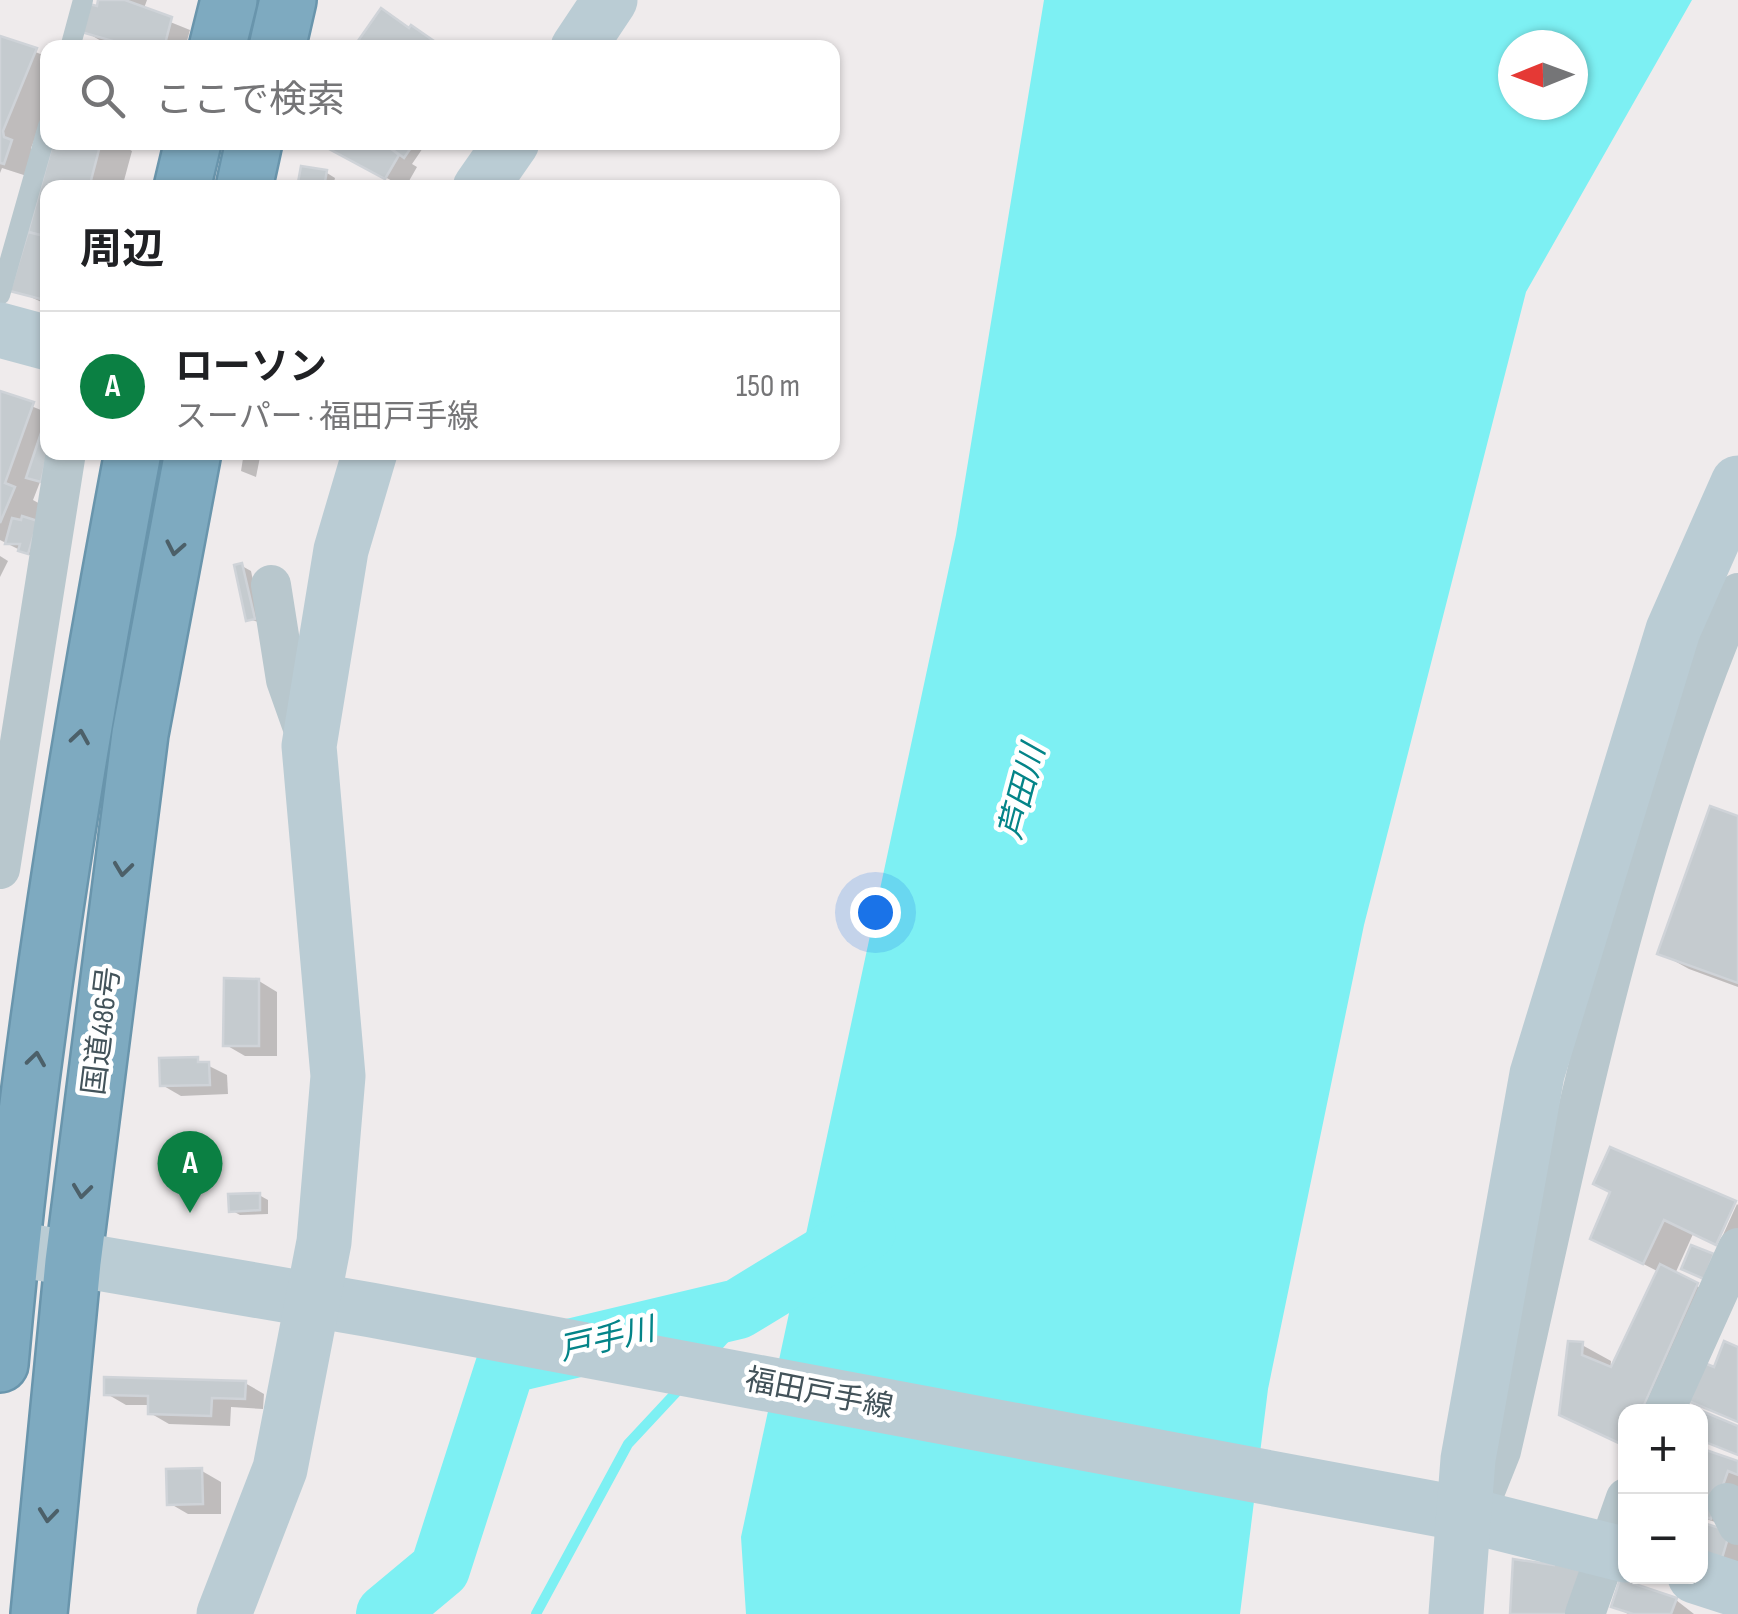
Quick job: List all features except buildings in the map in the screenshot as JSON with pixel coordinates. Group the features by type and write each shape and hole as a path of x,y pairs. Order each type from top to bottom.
{"highway":[{"path":"219,40 229,0"},
{"path":"279,40 288,0"},
{"path":"184,180 192,150"},
{"path":"246,180 252,150"},
{"name":"国道486号","path":"0,1364 10,1248 81,730 131,460"},
{"name":"国道486号","path":"39,1614 73,1262 140,734 191,460"}],"street":[{"path":"583,40 610,0"},
{"path":"486,180 506,150"},
{"path":"0,330 40,341"},
{"path":"0,869 11,722 64,460"},
{"path":"224,1614 280,1470 324,1242 338,1076 310,746 341,550 368,460"},
{"path":"1456,1614 1454,1512 1468,1459 1536,1074 1673,630 1738,483"},
{"path":"271,585 286,680 310,746"},
{"path":"1454,1512 1485,1492 1501,1451 1638,870 1693,698 1738,594"},
{"name":"福田戸手線","path":"10,1248 73,1262 372,1310 1454,1512 1617,1552"},
{"path":"1668,1404 1738,1248"},
{"path":"1454,1512 1483,1614"},
{"path":"1585,1614 1617,1552"},
{"path":"1708,1580 1738,1590"}],"lane":[{"path":"72,40 83,0"},
{"path":"0,295 41,150"}],"water":[{"name":"芦田川","path":"1044,0 1692,0 1526,292 1364,925 1268,1389 1240,1614 746,1614 741,1537 956,535"}],"waterway":[{"name":"戸手川","path":"386,1614 440,1569 506,1364 738,1309 866,1231"},
{"path":"711,1354 740,1321 806,1277"},
{"path":"536,1614 628,1444 683,1385"}],"place":[{"name":"ローソン","path":"190,1213"}]}
